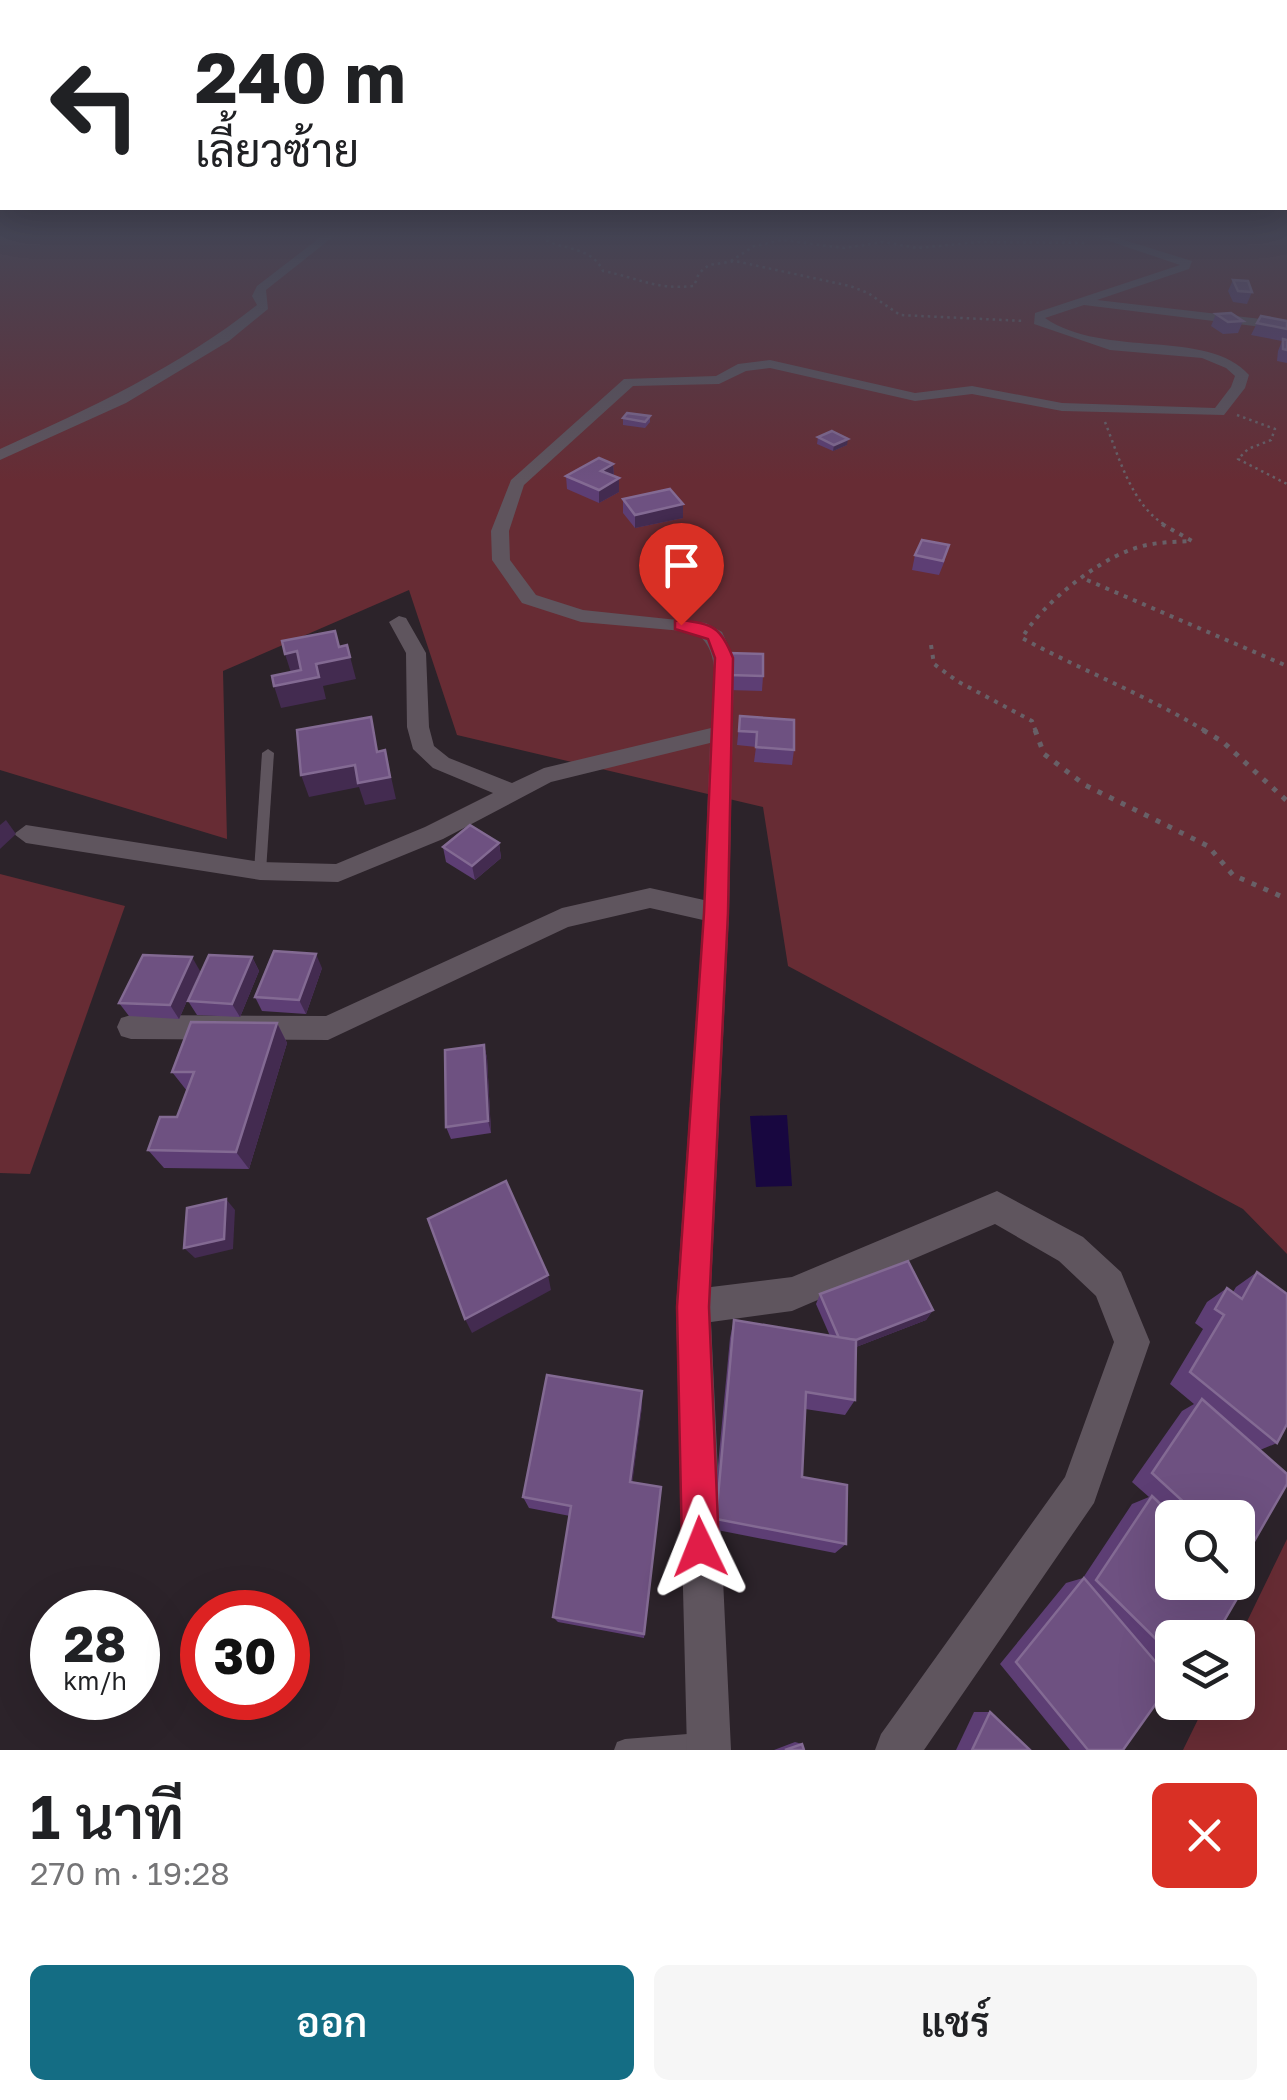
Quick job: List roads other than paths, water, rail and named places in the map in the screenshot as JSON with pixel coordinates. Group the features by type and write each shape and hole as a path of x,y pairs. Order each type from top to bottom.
{"street":[{"path":"0,455 120,400 224,338 249,318"},
{"path":"708,1746 693,1307 716,913 724,658 715,636 699,628 580,616 529,598 501,560 500,532 516,482 628,382 719,380 743,366 770,364 915,397 972,390 1062,407 1219,412 1238,388 1242,375 1233,363 1210,355 1124,349 1064,334 1038,321 1039,318"},
{"path":"1214,318 1287,326"},
{"path":"398,622 416,653 418,727 424,749 442,763 512,791"},
{"path":"26,834 260,871 338,873 434,833 544,776 720,732"},
{"path":"131,1027 328,1028 562,918 650,898 716,913"},
{"path":"693,1307 792,1294 998,1207 1071,1248 1110,1284 1132,1342 1080,1489 897,1750"}],"lane":[{"path":"260,871 268,753"},
{"path":"625,1750 708,1746"}]}
